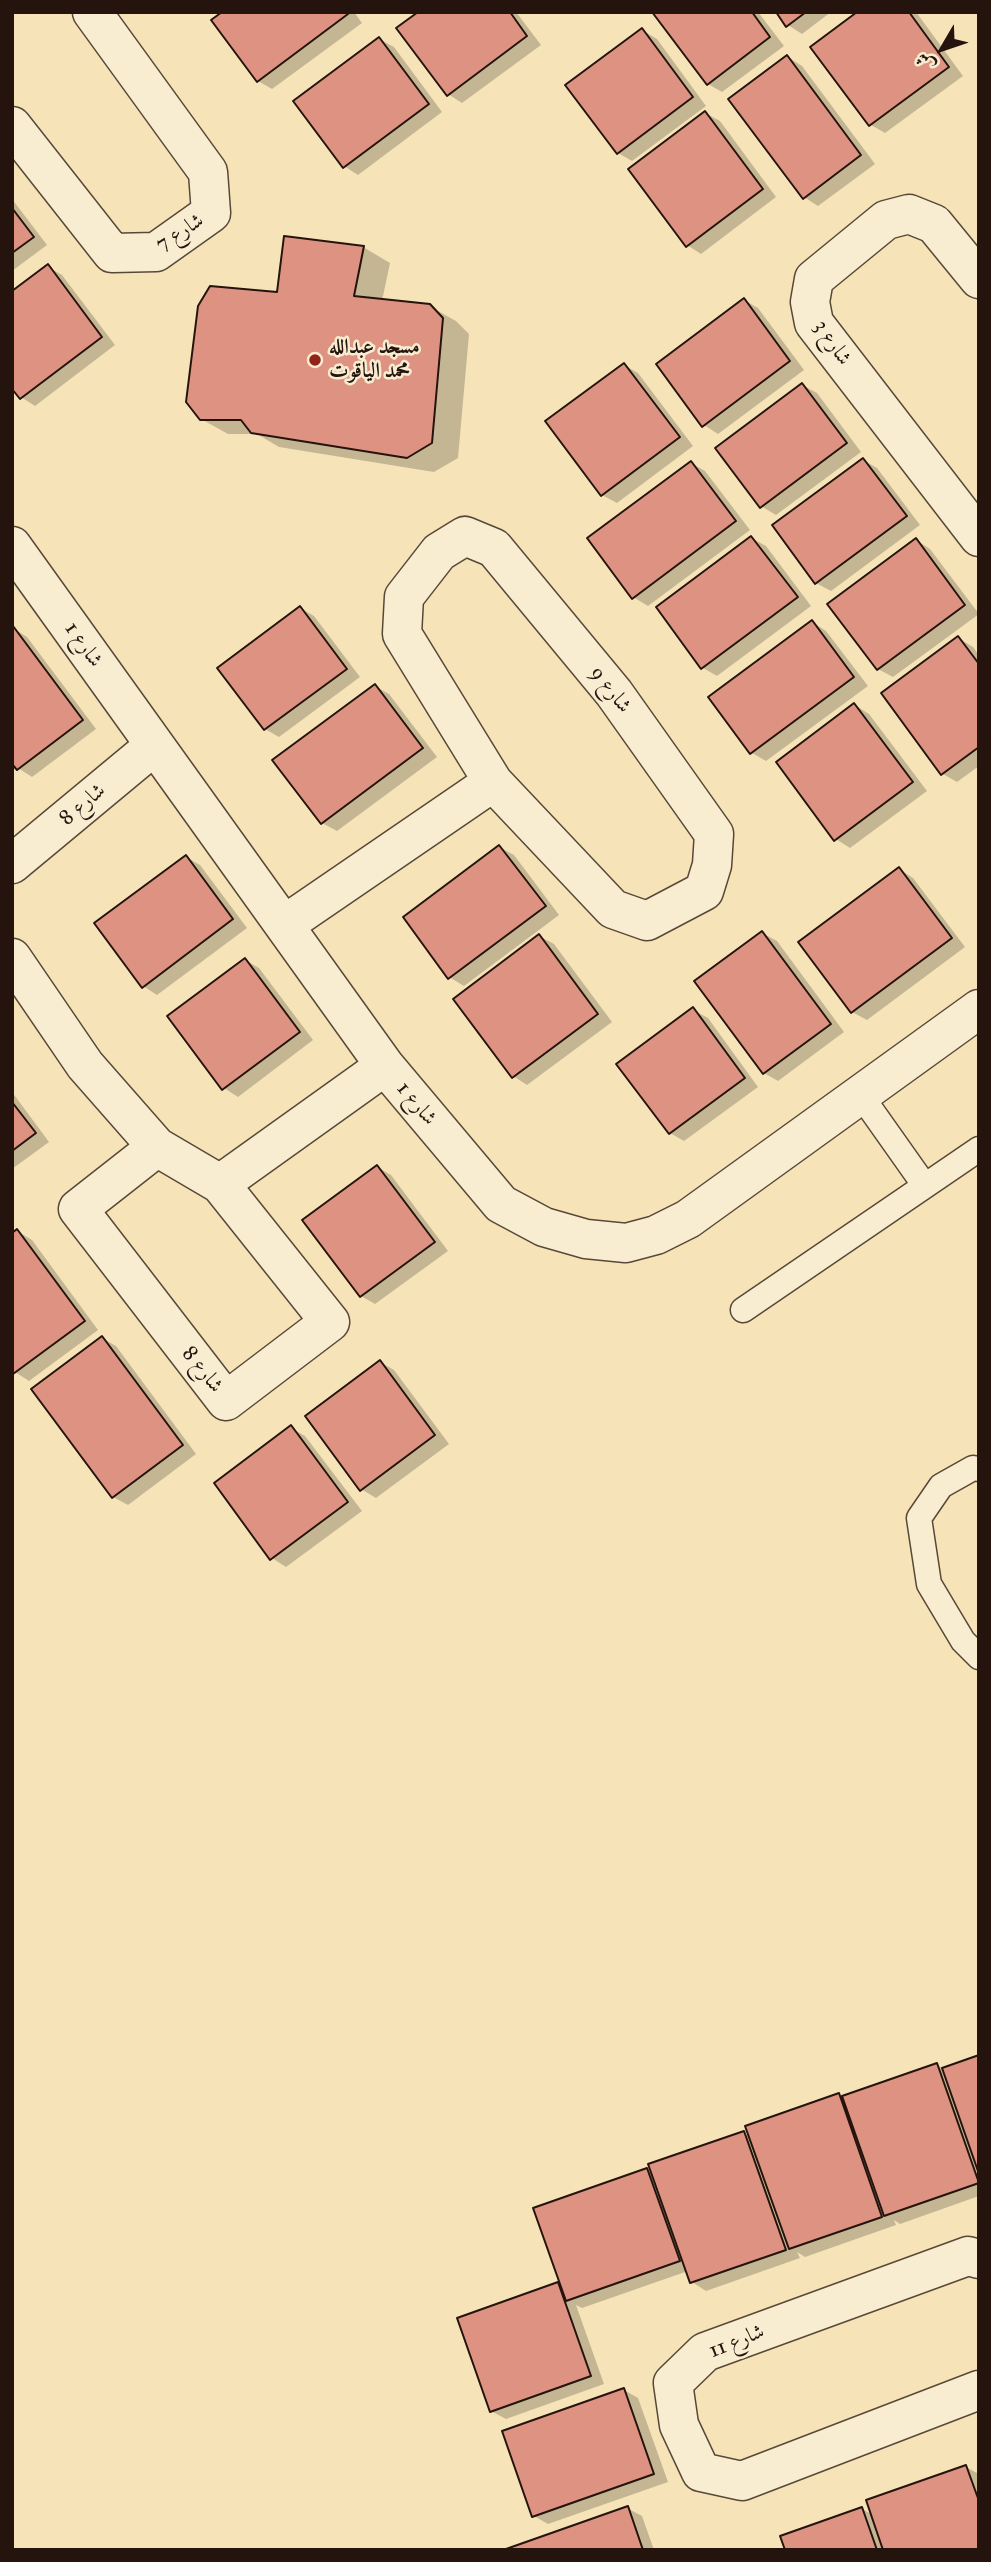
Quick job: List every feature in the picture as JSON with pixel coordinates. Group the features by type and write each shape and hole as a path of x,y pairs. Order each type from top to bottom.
{"street":[{"name":"شارع 7","path":"12,126 112,253 156,252 211,213 208,172 92,12"},
{"name":"شارع 3","path":"979,279 934,223 909,214 886,220 814,279 810,302 814,323 979,537"},
{"name":"شارع 9","path":"465,536 494,548 614,693 714,834 712,865 704,891 647,921 613,909 493,782 402,634 404,597 439,552 465,536"},
{"name":"شارع 1","path":"12,545 385,1066 501,1205 544,1227 586,1239 626,1243 656,1235 688,1219 979,1009"},
{"name":"شارع 8","path":"12,864 154,746"},
{"path":"284,925 493,782"},
{"name":"شارع 8","path":"12,958 85,1065 157,1147 220,1184 330,1322 226,1401 78,1209 157,1147"},
{"path":"220,1184 385,1066"},
{"name":"شارع 11","path":"979,2259 968,2256 705,2352 673,2382 679,2426 701,2472 742,2481 979,2390"}],"lane":[{"path":"860,1094 925,1186"},
{"path":"743,1310 979,1149"},
{"path":"979,1469 974,1468 941,1486 919,1518 929,1584 963,1641 979,1657"}],"building":[{"path":"222,12 348,14 257,82 211,20"},
{"path":"418,12 510,12 527,36 447,96 396,28"},
{"path":"652,12 752,12 770,37 707,85"},
{"path":"776,12 806,12 786,27"},
{"path":"857,12 909,12 949,67 869,126 810,47"},
{"path":"642,28 693,97 617,154 565,85"},
{"path":"379,37 429,104 343,168 293,101"},
{"path":"787,55 861,155 803,199 728,99"},
{"path":"705,111 763,189 686,247 628,169"},
{"path":"12,208 34,237 12,253"},
{"name":"مسجد عبدالله محمد الياقوت","path":"284,236 364,246 354,296 430,304 443,318 432,443 407,458 251,433 241,420 200,420 186,402 198,306 210,286 277,292"},
{"path":"48,264 102,337 20,399 12,389 12,291"},
{"path":"744,298 790,361 702,427 656,364"},
{"path":"624,363 680,437 601,496 545,421"},
{"path":"802,383 847,443 760,508 715,448"},
{"path":"863,458 907,516 815,584 772,525"},
{"path":"691,461 736,521 632,599 587,538"},
{"path":"751,536 798,597 701,669 656,607"},
{"path":"916,538 965,605 877,670 827,604"},
{"path":"300,606 347,669 264,730 217,668"},
{"path":"812,620 854,677 750,754 708,697"},
{"path":"13,626 83,720 17,770 12,764"},
{"path":"958,636 979,664 979,747 941,775 881,693"},
{"path":"375,684 423,748 321,824 272,760"},
{"path":"854,703 913,782 834,841 776,762"},
{"path":"499,845 546,906 448,979 403,917"},
{"path":"186,855 233,919 142,988 94,923"},
{"path":"899,867 952,938 851,1013 798,942"},
{"path":"762,931 831,1024 763,1074 694,981"},
{"path":"539,934 598,1014 512,1078 453,999"},
{"path":"245,958 300,1032 222,1090 167,1016"},
{"path":"693,1007 745,1078 669,1134 616,1064"},
{"path":"12,1102 36,1133 12,1151"},
{"path":"377,1165 435,1242 360,1297 302,1220"},
{"path":"17,1229 85,1321 13,1374 12,1233"},
{"path":"102,1336 183,1445 112,1498 31,1389"},
{"path":"380,1360 435,1435 360,1491 305,1416"},
{"path":"291,1425 348,1502 270,1560 214,1483"},
{"path":"979,2055 979,2174 942,2068"},
{"path":"937,2063 979,2183 884,2216 842,2096"},
{"path":"839,2093 882,2217 789,2249 745,2126"},
{"path":"744,2131 786,2250 690,2283 648,2164"},
{"path":"647,2168 680,2261 566,2301 533,2208"},
{"path":"558,2282 591,2376 490,2412 457,2318"},
{"path":"624,2388 654,2474 532,2517 502,2431"},
{"path":"966,2465 979,2501 979,2550 883,2550 866,2500"},
{"path":"628,2506 643,2550 506,2549"},
{"path":"862,2507 877,2550 785,2550 780,2536"}],"place":[{"name":"مسجد عبدالله محمد الياقوت","path":"315,360"}]}
